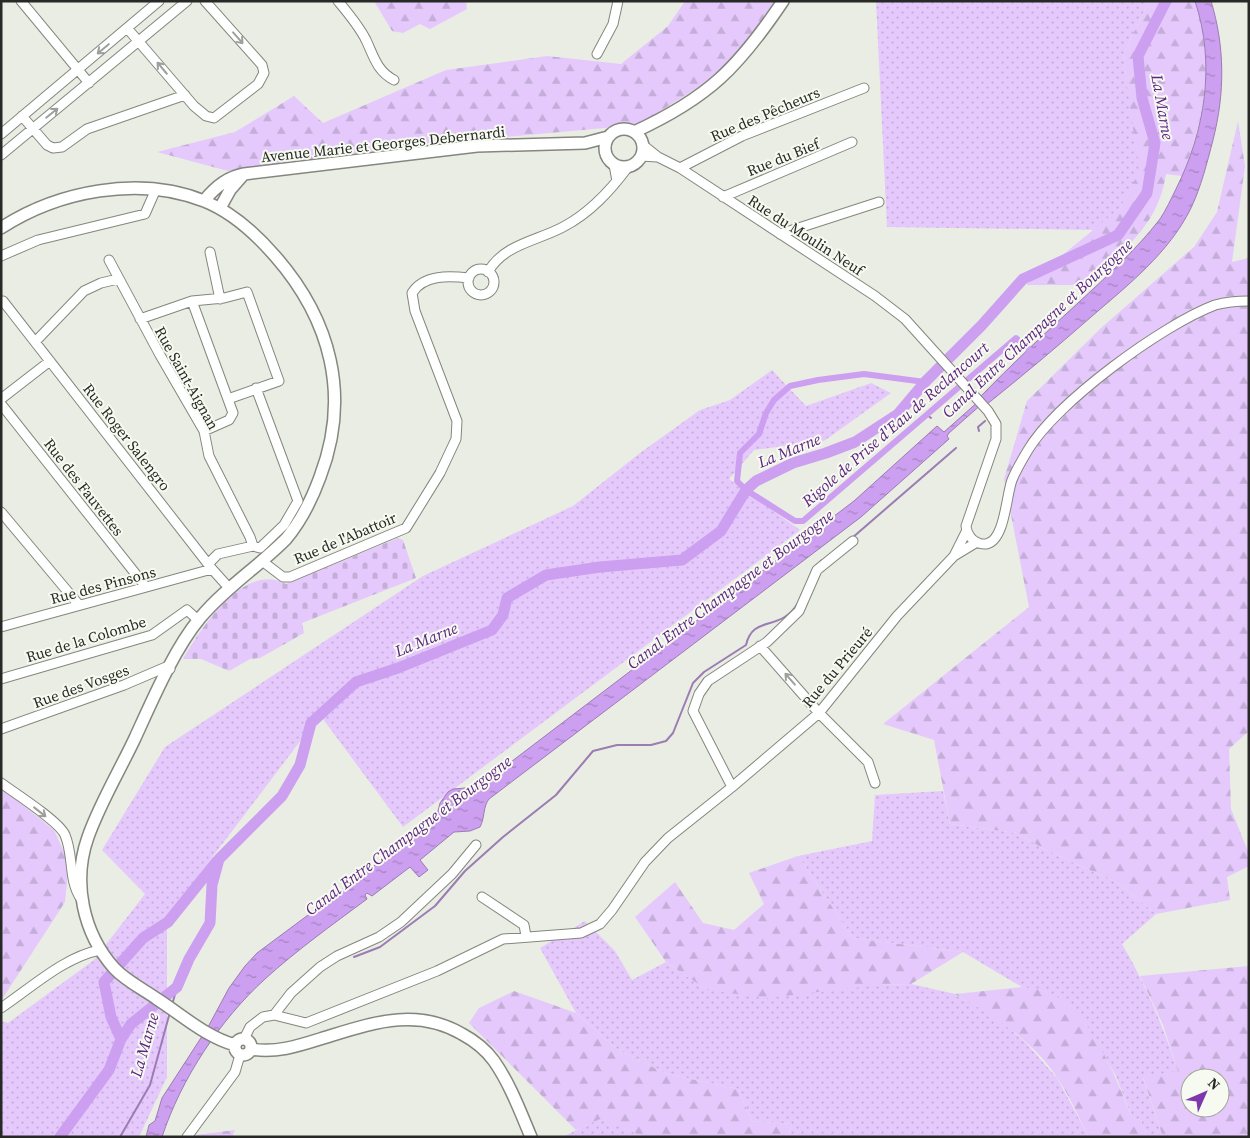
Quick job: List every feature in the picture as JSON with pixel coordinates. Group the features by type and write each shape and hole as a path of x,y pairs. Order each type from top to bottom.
{"main road":[{"path":"640,143 617,130 608,137 605,152 614,164 628,167 638,161 640,143 656,121 692,101 724,77 755,42 784,1"},
{"name":"Avenue Marie et Georges Debernardi","path":"204,201 223,182 233,176 244,174 477,146 584,143 600,141 608,137"},
{"name":"Avenue Marie et Georges Debernardi","path":"584,143 605,152"},
{"name":"Avenue Marie et Georges Debernardi","path":"220,208 230,190 244,174"},
{"path":"1,228 24,214 71,198 108,191 156,189 172,191 220,208 253,233 294,280 322,331 334,377 334,428 320,476 294,530 198,620 177,655 88,838 83,863 82,901 86,918 100,950 128,980 202,1030 217,1038 240,1046 248,1054 251,1049 283,1049 390,1020 412,1018 439,1024 473,1040 493,1060 505,1080 532,1137"}],"street":[{"path":"21,1 90,83"},
{"path":"1,134 159,1 170,15"},
{"path":"1,155 187,1"},
{"path":"127,28 185,95 206,116 214,118 258,84 264,73 262,65 206,1"},
{"path":"338,1 365,39 372,58 380,70 394,80"},
{"path":"597,54 612,29 618,1"},
{"name":"Rue des Pêcheurs","path":"680,168 742,136 864,88"},
{"path":"22,116 47,145 53,148 62,147 87,128 185,95"},
{"name":"Rue du Bief","path":"723,196 852,142"},
{"name":"Rue du Moulin Neuf","path":"640,143 658,157 680,168 889,306 931,346 987,410"},
{"path":"614,164 617,181"},
{"path":"488,272 503,254 512,248 564,227 583,215 604,197 628,167"},
{"path":"1,256 38,240 145,214 156,189"},
{"path":"780,234 879,202"},
{"path":"210,252 220,298"},
{"name":"Rue Saint-Aignan","path":"109,260 140,319 204,431 209,456 243,522 253,546"},
{"path":"478,270 488,272 494,283 491,290 484,295 475,294 471,291 468,282 469,278 478,270"},
{"name":"Rue de l'Abattoir","path":"262,561 283,577 290,577 406,528 426,496 456,439 457,421 415,311 412,293 418,286 444,275 469,278"},
{"path":"35,342 84,291 101,283 118,279"},
{"path":"140,319 192,301 248,292 279,380 228,399"},
{"name":"Rue Roger Salengro","path":"3,301 210,567 230,589"},
{"path":"192,301 233,413 229,420 204,431"},
{"name":"Rue du Prieuré","path":"274,1016 306,1023 437,971 503,939 582,933 600,924 645,862 668,838 732,787 819,713 897,616 954,556 977,542 990,543 997,537 1002,525 1012,480 1024,456 1038,436 1068,404 1128,357 1179,324 1216,305 1249,301"},
{"path":"1,399 50,361"},
{"path":"210,567 218,554 253,546 260,548 284,525 298,501 256,388"},
{"name":"Rue des Fauvettes","path":"1,404 146,587"},
{"name":"Rue du Prieuré","path":"954,556 966,532 968,517 996,438 996,424 987,410"},
{"path":"2,511 79,605"},
{"path":"966,532 977,542"},
{"path":"732,787 693,711 699,694 708,682 760,646 798,611 817,570 853,542"},
{"name":"Rue des Pinsons","path":"1,627 146,587 210,567"},
{"name":"Rue de la Colombe","path":"1,679 152,635 187,610 198,620"},
{"path":"760,646 819,713 868,762 875,783"},
{"name":"Rue des Vosges","path":"2,726 124,685 166,667 170,669"},
{"path":"1,783 65,833 70,853 74,885 82,901"},
{"path":"188,1137 235,1072 240,1046 254,1022 263,1017 274,1016 291,993 320,967 337,956 379,937 401,922 446,880 476,845"},
{"path":"482,897 524,925 526,936"},
{"path":"1,1008 68,962 85,953 100,950"}],"green space":[{"path":"374,1 466,1 467,9 430,29 420,24 403,33 392,31"},
{"path":"685,1 777,1 721,73 638,125 415,145 228,171 157,152 235,132 294,96 323,123 446,70 547,56 621,64 668,26"},
{"path":"876,1 1149,1 1123,55 1140,172 1120,208 1094,230 887,227"},
{"path":"1149,1 1195,1 1201,23 1205,45 1205,89 1197,133 1182,176 1166,174 1162,193 1147,223 1125,249 1085,285 1026,285 1120,208 1139,172 1123,55"},
{"path":"1238,121 1245,166 1232,262 1249,258 1249,731 1229,749 1231,809 1249,854 1249,866 1227,877 1230,900 1156,914 1118,883 1044,849 1017,833 950,824 934,740 883,724 1029,607 1004,479 1027,401 1101,328 1194,247 1217,212"},
{"path":"772,370 806,406 871,383 891,393 824,441 754,450 729,479 800,530 403,827 320,715 167,917 167,1077 139,1137 1,1137 1,1021 8,1023 94,960 145,894 102,850 165,747 423,576 573,506 640,453 700,410 730,400"},
{"path":"398,538 403,540 416,578 302,623 304,633 260,658 250,659 229,671 201,659 183,659 212,616 240,589 255,582 270,579 286,584"},
{"path":"1,788 54,830 69,863 65,902 1,1001"},
{"path":"943,791 950,824 1017,833 1044,849 1118,883 1156,914 1122,944 1153,1006 1178,1071 1143,1078 1163,1137 1146,1137 1141,1120 1132,1118 1116,1076 1086,1025 1066,1005 1045,991 1022,987 963,952 853,938 798,856 872,841 875,795"},
{"path":"798,856 853,938 963,952 911,984 878,985 767,998 707,990 666,962 635,917 675,882 703,923 734,930 764,904 749,873"},
{"path":"585,921 615,951 632,980 666,962 707,990 911,984 955,994 996,1017 1026,1043 1057,1078 1089,1137 788,1137 792,1124 752,1121 738,1089 667,1074 618,1050 576,1013 540,948"},
{"path":"1249,966 1249,1137 1163,1137 1143,1077 1178,1071 1163,1025 1140,976"},
{"path":"1022,987 1045,991 1061,999 1088,1027 1109,1064 1132,1118 1141,1120 1146,1137 1089,1137 1062,1086 1048,1065 1037,1053 998,1020 955,994"},
{"path":"514,991 576,1013 618,1050 667,1074 738,1089 752,1121 792,1124 788,1137 645,1137 600,1119 576,1130 469,1023 479,1008"},
{"path":"600,1118 645,1137 563,1137"},
{"path":"235,1130 232,1137 195,1137 196,1135"}],"water":[{"path":"1195,1 1211,1 1216,18 1222,70 1217,122 1204,175 1195,200 1171,240 1147,267 986,405 983,403 949,433 947,436 949,439 861,517 489,799 480,827 470,831 454,832 420,860 428,870 419,877 410,867 372,896 367,893 365,895 367,899 277,968 248,995 204,1052 180,1094 162,1137 146,1137 149,1125 155,1121 162,1098 208,1027 229,988 257,953 425,828 437,815 440,803 448,792 453,789 478,787 854,501 937,426 944,432 980,400 979,398 1003,374 1110,273 1141,241 1160,219 1176,189 1186,167 1200,121 1206,73 1205,49"}],"waterway":[{"name":"La Marne","path":"60,1137 109,1070 121,1039 131,1024 177,987 189,959 210,923 212,885 219,859 282,796 300,765 311,723 356,682 398,668 492,630 503,615 507,598 546,575 600,567 682,560 721,531 746,490 756,481 793,463 855,442 898,414 925,382 982,325 1023,279 1118,235 1147,193 1155,143 1142,98 1138,56 1166,1"},
{"name":"Rigole de Prise d'Eau de Reclancourt","path":"925,382 864,374 790,386 774,400 766,413 759,434 740,453 737,481 746,490 795,521 803,521 1016,338 1033,353"},
{"name":"Rigole de Prise d'Eau de Reclancourt","path":"926,414 931,418"},
{"path":"979,431 978,427 985,421"},
{"path":"852,538 956,448"},
{"path":"813,569 822,560"},
{"path":"354,957 380,947 435,906 465,871 503,837 556,795 593,751 617,745 651,745 666,741 673,733 693,683 704,672 746,645 755,630 783,618 798,603"},
{"name":"La Marne","path":"121,1039 111,1017 104,982 143,938 168,922 217,861"},
{"name":"La Marne","path":"172,1005 177,987"},
{"name":"La Marne","path":"120,1137 150,1085 170,1012"}],"water label":[{"name":"Canal Entre Champagne et Bourgogne","path":"1037,328"},
{"name":"Canal Entre Champagne et Bourgogne","path":"730,589"},
{"name":"Canal Entre Champagne et Bourgogne","path":"408,835"}]}
